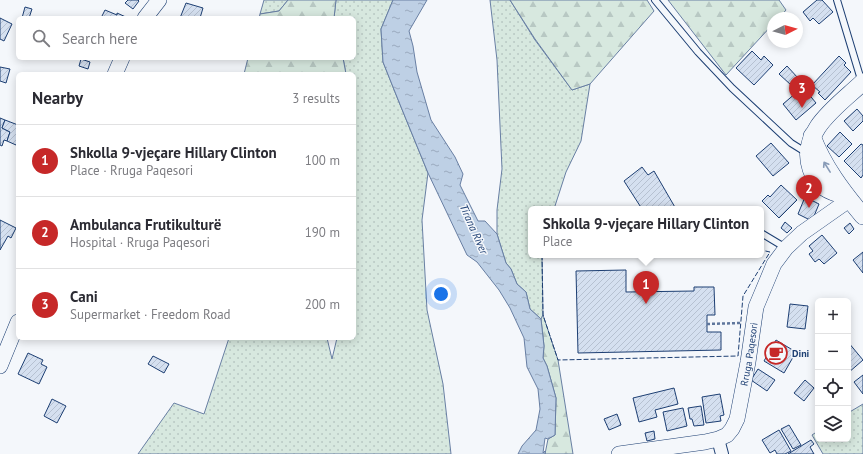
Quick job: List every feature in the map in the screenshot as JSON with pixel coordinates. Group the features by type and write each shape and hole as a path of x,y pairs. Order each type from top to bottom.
{"main road":[{"path":"848,198 827,190 816,180 811,168 808,154 812,136 824,119 863,82"},
{"path":"812,136 826,167 863,216"}],"street":[{"path":"147,16 159,0"},
{"path":"116,72 121,60"},
{"name":"Rruga Paqesori","path":"619,454 705,442 727,435 737,419 748,362 756,307 774,264 786,248 802,233 848,198"},
{"path":"0,366 16,327"},
{"path":"718,439 722,454"}],"lane":[{"path":"655,0 698,52 732,88 791,143 808,154"},
{"path":"837,0 841,18 863,82"},
{"path":"764,235 786,248"}],"path":[{"path":"707,324 741,323"}],"green space":[{"path":"264,0 288,0 279,11 260,14"},
{"path":"288,0 336,0 334,16 260,16 260,14 279,11"},
{"path":"336,0 393,0 381,29 383,62 428,173 422,220 427,310 443,384 451,454 138,454 174,403 204,414 228,340 327,340 332,359 337,340 356,340 356,72 346,72 343,60 356,60 356,16 334,16"},
{"path":"490,0 510,0 535,40 572,90 590,84 581,141 566,172 555,206 528,206 528,258 542,258 543,315 541,319 530,309 526,292 517,284 511,269 506,263 497,234 497,210 502,169 497,60"},
{"path":"510,0 647,0 654,11 590,84 572,90 535,39"},
{"path":"668,0 779,0 786,10 784,12 767,12 767,31 726,75"},
{"path":"248,60 343,60 346,72 244,72"},
{"path":"543,315 558,360 573,454 545,454 548,439 555,435 556,398 547,366 543,358 544,346 541,319"},
{"path":"863,404 863,454 823,454 816,442 851,442 851,411"},
{"path":"815,433 815,440 812,435"}],"water":[{"name":"Tirana River","path":"393,0 427,0 409,31 417,72 431,120 455,157 463,174 460,185 478,221 485,221 497,234 506,263 511,269 517,284 526,292 530,309 541,319 544,346 543,358 547,366 556,398 555,435 548,439 545,438 543,453 545,451 545,454 518,454 522,446 536,430 540,409 538,389 527,367 524,338 510,308 499,290 477,262 467,255 428,173 383,62 381,29"}],"building":[{"path":"128,0 139,1 133,9 125,3"},
{"path":"817,0 822,0 833,12 819,24 813,18 810,21 803,12"},
{"path":"186,3 203,8 201,16 181,16"},
{"path":"25,7 32,9 30,16 23,16"},
{"path":"105,10 124,16 102,16"},
{"path":"0,18 12,24 4,41 0,39"},
{"path":"752,51 761,60 764,56 773,65 754,85 736,68"},
{"path":"839,56 846,63 844,65 851,72 825,100 818,93 820,92 812,85"},
{"path":"81,60 90,62 88,69 79,66"},
{"path":"787,66 798,78 791,85 779,74"},
{"path":"0,67 10,69 6,83 0,81"},
{"path":"803,87 816,103 796,120 783,104"},
{"path":"857,109 863,116 863,121 853,131 844,121"},
{"path":"0,118 5,120 2,128 10,132 7,141 4,140 2,146 0,145"},
{"path":"5,120 16,124 16,145 7,141 10,132 2,128"},
{"path":"840,132 852,144 839,157 827,146"},
{"path":"771,143 789,163 773,176 756,156"},
{"path":"861,144 863,145 863,175 861,178 844,161"},
{"path":"642,167 648,175 654,171 674,206 640,206 624,181"},
{"path":"781,185 797,200 779,218 762,201 768,195 770,197"},
{"path":"805,197 819,204 812,221 798,214"},
{"path":"0,220 16,228 11,238 8,236 0,250"},
{"path":"785,222 792,228 787,233 781,228"},
{"path":"850,223 854,229 849,234 844,228"},
{"path":"822,235 837,253 824,264 819,259 815,262 809,254 813,251 809,246"},
{"path":"863,252 863,273 853,260"},
{"path":"626,270 626,292 694,291 694,287 714,287 715,315 707,315 707,332 721,332 721,350 578,353 576,271"},
{"path":"790,304 808,306 805,329 787,327"},
{"path":"776,340 796,352 784,373 764,361"},
{"path":"851,346 863,360 851,370"},
{"path":"28,353 43,360 41,364 47,367 39,384 18,374"},
{"path":"153,356 169,364 164,373 148,364"},
{"path":"758,369 775,380 767,391 751,380"},
{"path":"863,375 863,394 854,382"},
{"path":"805,380 814,388 804,401 794,393"},
{"path":"674,388 678,404 655,410 657,417 639,422 633,398"},
{"path":"720,394 724,415 720,416 721,421 706,423 702,397"},
{"path":"52,399 66,406 57,423 44,416"},
{"path":"701,406 704,425 694,426 692,419 690,419 688,408"},
{"path":"683,408 687,426 667,431 663,412"},
{"path":"617,414 621,425 609,430 604,419"},
{"path":"789,425 801,445 793,449 781,429"},
{"path":"779,430 791,451 785,454 777,454 775,450 770,453 762,440"},
{"path":"654,431 655,439 647,441 645,433"},
{"path":"811,440 814,444 810,447 814,454 788,454"}],"fence":[{"path":"542,258 543,315 558,360 738,356 743,296 770,252 764,251"}],"place":[{"name":"Cani","path":"802,108"},
{"name":"Ambulanca Frutikulturë","path":"809,208"},
{"name":"Shkolla 9-vjeçare Hillary Clinton","path":"646,304"},
{"name":"Dini","path":"776,353"}]}
